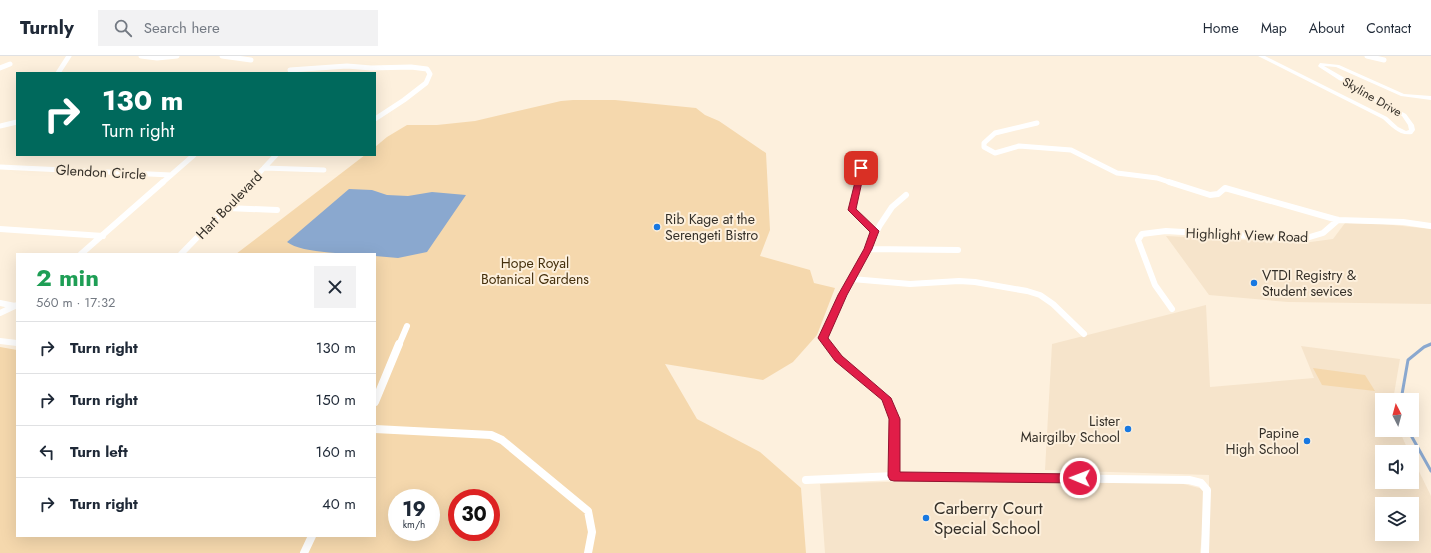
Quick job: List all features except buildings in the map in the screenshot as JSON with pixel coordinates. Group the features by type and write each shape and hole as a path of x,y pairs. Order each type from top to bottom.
{"street":[{"path":"59,72 69,56"},
{"path":"141,56 157,58 177,56"},
{"path":"222,56 251,60"},
{"name":"Skyline Drive","path":"1261,56 1385,118 1392,123 1395,128 1406,133 1410,133 1412,130 1411,124 1404,115 1377,101 1360,89 1326,70 1321,66 1322,64 1337,66 1403,95 1431,98"},
{"path":"1367,56 1384,60"},
{"path":"0,68 10,64"},
{"path":"290,70 347,66 371,68 411,67 427,69 430,74 426,83 376,118"},
{"path":"368,72 371,68"},
{"path":"0,126 16,122"},
{"path":"1037,123 995,134 984,143 984,147 995,153 1019,146 1071,150 1117,173 1156,178 1210,195 1218,194 1225,188 1338,220 1403,222 1431,226"},
{"path":"82,253 193,156"},
{"name":"Hart Boulevard","path":"182,253 227,208 275,156"},
{"path":"872,160 865,163 861,168 852,210 875,231"},
{"name":"Glendon Circle","path":"0,167 171,175"},
{"path":"264,168 324,170"},
{"path":"894,476 895,419 886,398 838,358 823,338 842,295 868,249 875,231 899,199 906,195"},
{"path":"227,208 277,210"},
{"name":"Highlight View Road","path":"1172,309 1155,285 1150,273 1138,240 1142,234 1166,231 1303,239 1314,238 1324,233 1338,220"},
{"path":"0,229 103,236"},
{"path":"868,249 958,250"},
{"path":"852,279 910,284 959,281 975,282 1027,291 1040,295 1054,304 1084,334"},
{"path":"0,303 16,306"},
{"path":"0,313 16,306"},
{"path":"376,400 407,326"},
{"path":"0,341 16,343"},
{"path":"376,428 491,435 502,440 588,510 592,532 588,553"},
{"path":"806,480 894,476 1189,480 1201,483 1208,490 1204,553"},
{"path":"304,553 312,537"}],"shaded area":[{"path":"1345,223 1383,224 1431,229 1431,304 1288,302 1209,295 1166,236 1303,243 1333,239"},
{"path":"1206,305 1210,387 1314,378 1301,346 1400,359 1394,393 1375,393 1375,437 1402,437 1406,445 1375,445 1375,489 1419,489 1419,471 1431,496 1431,553 1209,553 1209,475 1045,470 1052,344"},
{"path":"1017,478 1168,480 1207,490 1200,553 825,553 820,484"}],"green space":[{"name":"Hope Royal Botanical Gardens","path":"615,100 696,108 705,115 719,121 766,153 770,230 760,256 810,270 814,283 835,288 817,335 793,362 763,380 665,364 697,419 760,452 801,488 806,553 0,553 0,347 16,350 16,537 376,537 376,253 237,253 364,156 376,156 376,146 387,137 407,125 437,125 475,121 561,101"},
{"path":"1313,368 1365,375 1375,391 1322,385"}],"water":[{"path":"349,189 372,190 387,195 408,196 432,192 466,195 427,252 398,258 376,256 376,253 316,251 294,246 287,242"}],"waterway":[{"path":"1402,393 1408,360 1424,347 1431,344 1429,345"},
{"path":"1412,437 1431,471"}],"place":[{"name":"Rib Kage at the Serengeti Bistro","path":"657,227"},
{"name":"VTDI Registry & Student sevices","path":"1254,283"},
{"name":"Lister Mairgilby School","path":"1128,429"},
{"name":"Papine High School","path":"1307,441"},
{"name":"Carberry Court Special School","path":"926,518"}],"route":[{"path":"861,168 852,210 875,231 868,249 842,295 823,338 838,358 886,398 895,419 894,476 1080,478"}]}
